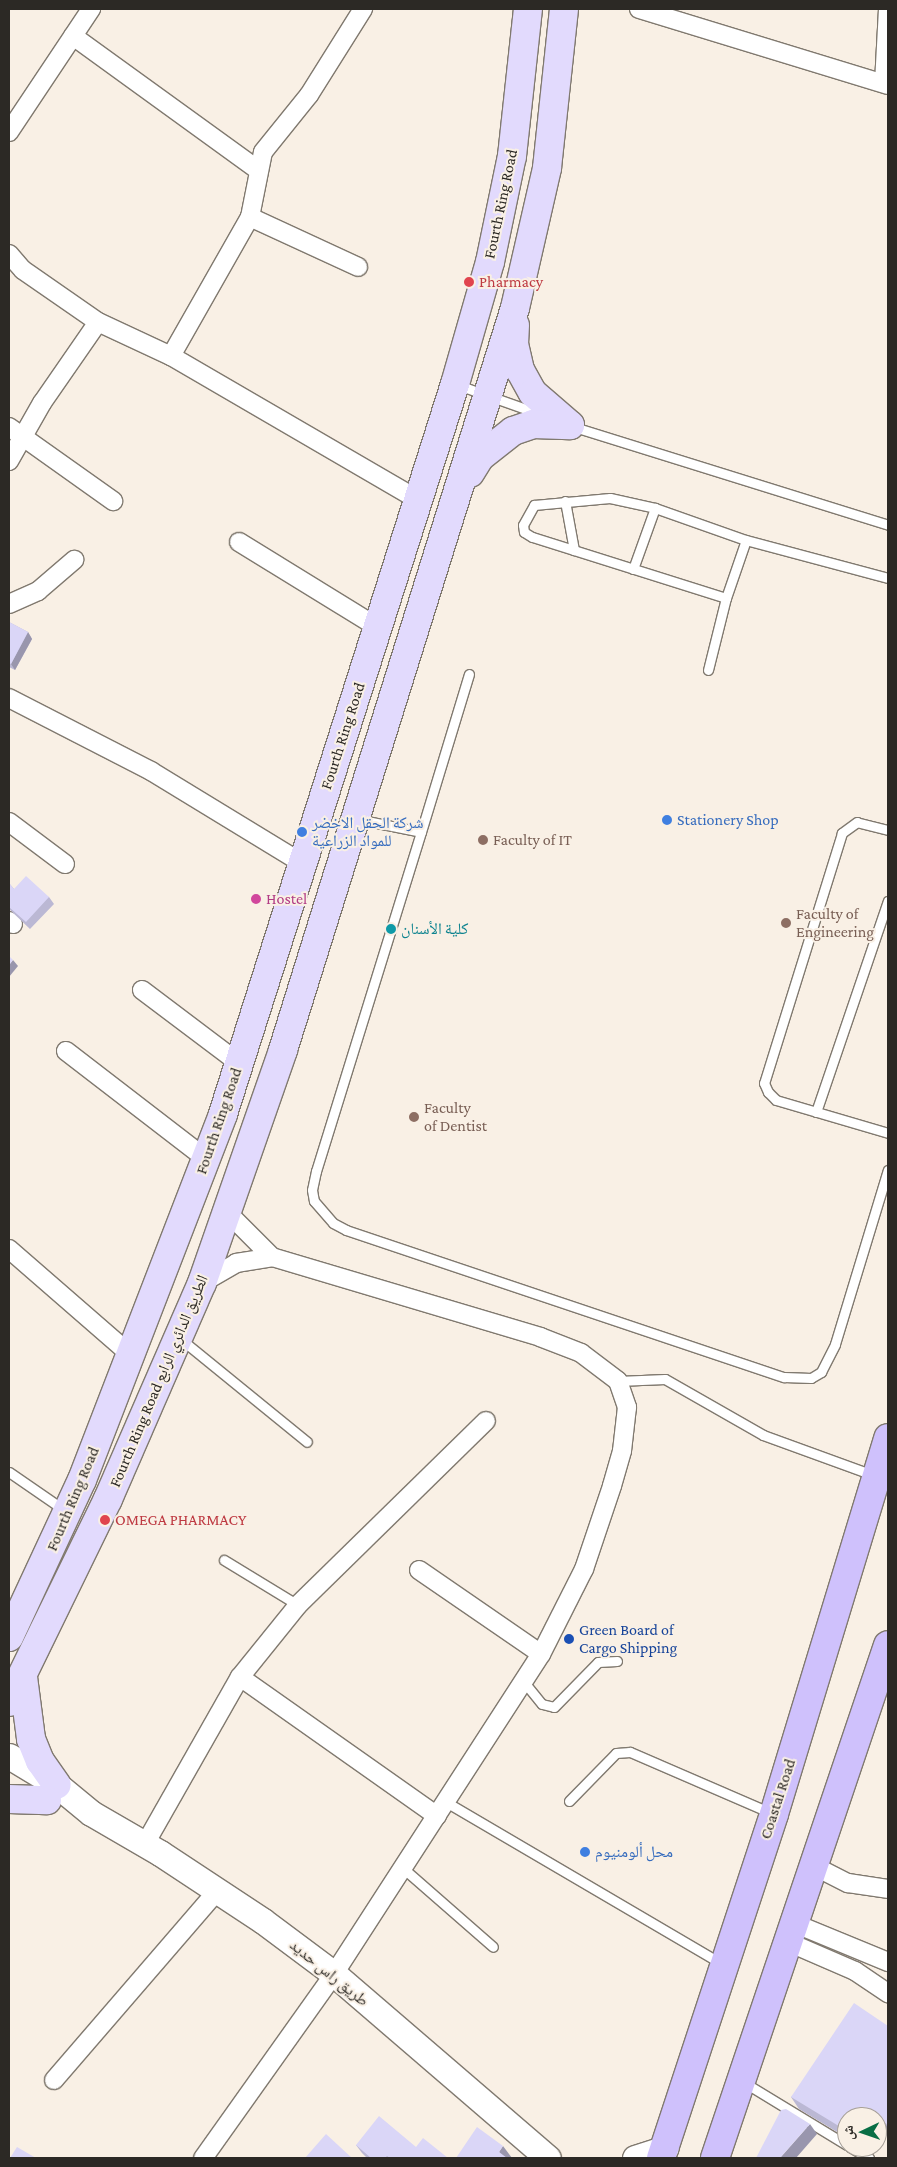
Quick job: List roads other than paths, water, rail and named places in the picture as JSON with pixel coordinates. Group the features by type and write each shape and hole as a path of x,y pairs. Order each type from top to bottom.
{"highway":[{"name":"Coastal Road","path":"663,2153 722,1964 774,1814 888,1438"},
{"path":"715,2158 888,1645"}],"main road":[{"name":"Fourth Ring Road","path":"13,1628 68,1512 132,1356 206,1159 239,1063 455,384 502,212 521,92 528,9"},
{"path":"357,819 515,308 547,168 564,9"},
{"path":"515,308 514,344 520,370 533,393 570,425"},
{"path":"461,487 480,457 513,431 533,424 570,425"},
{"name":"Fourth Ring Road الطريق الدائري الرابع","path":"9,1702 108,1499 202,1283 228,1213 357,819"},
{"path":"9,1799 52,1793 31,1739 22,1677"}],"street":[{"path":"9,132 91,9"},
{"path":"171,356 250,217 257,169 263,152 309,95 363,9"},
{"path":"639,9 886,84 888,9"},
{"path":"73,36 257,169"},
{"path":"250,217 358,267"},
{"path":"9,254 23,270 98,322 171,356 418,500"},
{"path":"9,461 15,433 98,322"},
{"path":"15,433 113,501"},
{"path":"239,542 377,627"},
{"path":"9,604 38,592 74,560"},
{"path":"9,698 151,771 302,862"},
{"path":"9,822 65,864"},
{"path":"142,990 239,1063"},
{"path":"66,1051 206,1159"},
{"path":"228,1213 272,1257"},
{"path":"9,1249 132,1356"},
{"path":"202,1283 236,1263 272,1257 540,1337 581,1353 618,1381 627,1407 626,1426 612,1486 584,1569 541,1654 404,1869 334,1974 202,2158"},
{"path":"146,1844 240,1677 298,1606 486,1421"},
{"path":"419,1570 541,1654"},
{"path":"240,1677 441,1809"},
{"name":"طريق راس حديد","path":"9,1756 52,1793 146,1844 218,1890 334,1974 548,2158"},
{"name":"طريق راس حديد","path":"9,1784 52,1793"},
{"path":"814,1866 848,1883 888,1889"},
{"path":"54,2080 218,1890"},
{"path":"792,1933 888,1962"},
{"path":"792,1933 888,1993"},
{"path":"635,2158 663,2153"}],"lane":[{"path":"455,384 570,425 888,525"},
{"path":"726,598 532,537 523,528 531,507 565,501 610,498 655,508 746,540 888,578"},
{"path":"565,501 574,550"},
{"path":"633,569 655,508"},
{"path":"708,670 726,598 746,540"},
{"path":"469,674 316,1171 314,1201 333,1223 784,1376 811,1378 821,1372 835,1344 888,1170"},
{"path":"357,819 421,832"},
{"path":"888,830 857,822 842,833 765,1075 768,1092 776,1100 888,1133"},
{"path":"816,1112 888,901"},
{"path":"178,1336 307,1442"},
{"path":"618,1381 665,1379 763,1434 876,1476"},
{"path":"9,1472 68,1512"},
{"path":"224,1560 298,1606"},
{"path":"524,1682 542,1704 554,1707 598,1662 617,1661"},
{"path":"570,1801 616,1753 630,1752 774,1814"},
{"path":"441,1809 722,1964"},
{"path":"404,1869 493,1947"},
{"path":"742,2081 837,2139"}],"place":[{"name":"Pharmacy","path":"469,282"},
{"name":"Stationery Shop","path":"667,820"},
{"name":"شركة الحقل الاخضر للمواد الزراعية","path":"302,832"},
{"name":"Faculty of IT","path":"483,840"},
{"name":"Hostel","path":"256,899"},
{"name":"Faculty of Engineering","path":"786,923"},
{"name":"كلية الأسنان","path":"391,929"},
{"name":"Faculty of Dentist","path":"414,1117"},
{"name":"OMEGA PHARMACY","path":"105,1520"},
{"name":"Green Board of Cargo Shipping","path":"569,1639"},
{"name":"محل ألومنيوم","path":"585,1852"}]}
